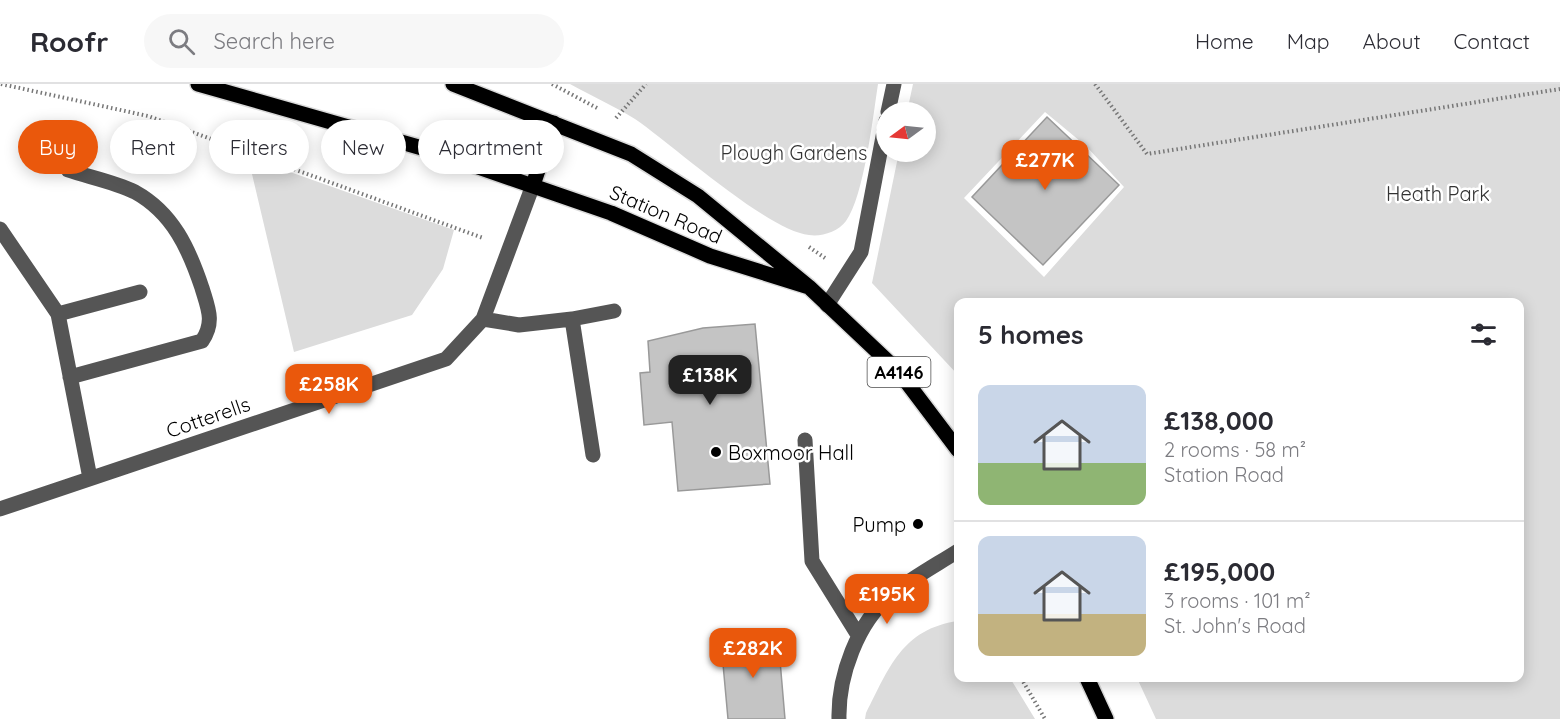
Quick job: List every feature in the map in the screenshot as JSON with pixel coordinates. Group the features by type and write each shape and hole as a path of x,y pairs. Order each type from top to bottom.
{"main road":[{"name":"Station Road","path":"198,84 429,150 611,213 710,256 809,287"},
{"name":"Station Road","path":"453,84 546,120"},
{"name":"Station Road","path":"564,127 631,154 698,196 809,287 899,372 954,445"},
{"path":"533,185 537,174"},
{"path":"1089,682 1106,719"}],"street":[{"path":"890,102 894,84"},
{"path":"827,305 861,252 878,162"},
{"path":"70,377 202,340 209,331 211,316 191,253 171,220 135,192 80,174"},
{"name":"Cotterells","path":"0,509 446,359 483,320 512,248 533,185"},
{"path":"0,229 58,314 90,478"},
{"path":"58,314 140,292"},
{"path":"483,320 519,325 614,311"},
{"path":"572,319 593,455"},
{"path":"804,440 812,561 858,635"},
{"path":"838,719 838,694 858,635 890,595 954,554"}],"path":[{"path":"1,84 148,116 512,248"},
{"path":"616,118 646,84"},
{"path":"1095,84 1147,154 1560,89"},
{"path":"1023,682 1045,719"}],"green space":[{"name":"Plough Gardens","path":"570,84 878,84 867,156 852,209 843,225 829,233 809,235 791,230 746,203 635,119"},
{"name":"Heath Park","path":"913,84 1560,84 1560,719 1156,719 1139,682 1524,682 1524,298 954,298 954,371 872,283 897,162 936,162 936,102 909,102","holes":["1045,112 1086,146 1124,187 1044,277 964,198"]},
{"path":"252,174 296,174 454,230 443,269 412,315 294,352"},
{"path":"954,622 954,682 1012,682 1035,719 865,719 882,681 900,653 923,632"}],"building":[{"path":"1047,117 1119,185 1043,265 972,197"},
{"path":"755,324 770,484 678,491 672,422 644,425 640,373 650,372 648,341 703,328"},
{"path":"778,637 785,719 728,719 721,642"}],"place":[{"name":"Boxmoor Hall","path":"716,452"},
{"name":"Pump","path":"918,524"}]}
